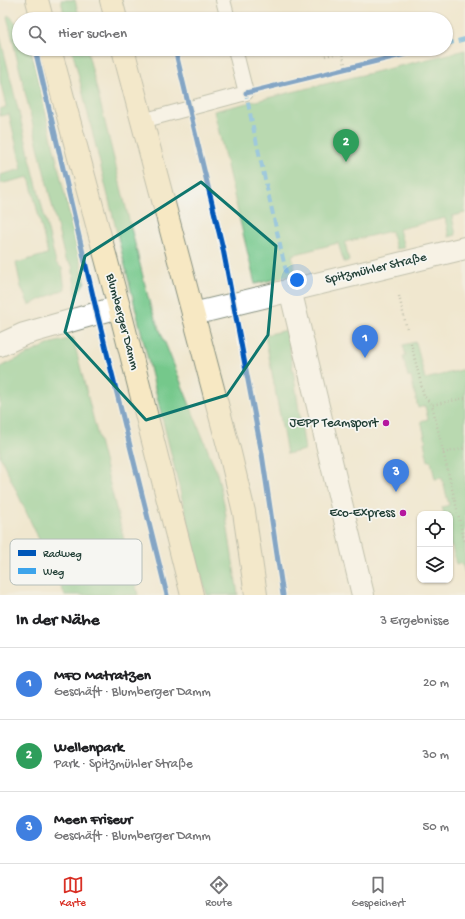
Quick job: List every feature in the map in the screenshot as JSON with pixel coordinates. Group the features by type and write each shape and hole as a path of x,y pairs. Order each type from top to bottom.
{"main road":[{"path":"37,0 40,12"},
{"path":"111,0 114,12"},
{"name":"Blumberger Damm","path":"52,56 119,308 192,595"},
{"path":"125,56 194,314 244,512 256,595"}],"street":[{"name":"Spitzmühler Straße","path":"194,314 290,289 465,248"},
{"path":"290,289 363,595"},
{"path":"0,345 24,334 119,308"}],"lane":[{"path":"223,0 226,12"},
{"path":"142,121 246,93 237,56"}],"path":[{"path":"343,56 346,69"},
{"path":"399,296 407,329"},
{"path":"411,343 424,396 432,405 465,543"},
{"path":"432,405 465,398"},
{"path":"443,453 465,448"}],"highlighted area":[{"path":"201,182 276,246 268,335 227,395 146,420 65,332 85,256"}],"green space":[{"path":"61,0 75,0 78,12 64,12"},
{"path":"8,15 12,18 12,38 7,17"},
{"path":"0,36 56,263 62,268 65,289 29,305 21,287 16,263 48,254 29,177 0,184 0,175 22,169 9,114 0,116 0,109 6,107 0,80"},
{"path":"465,50 465,213 452,216 456,235 449,237 445,218 399,229 404,248 396,249 391,231 345,242 349,261 344,262 338,243 292,255 296,274 255,284 214,111 440,56 453,56 453,53"},
{"path":"16,56 33,56 85,282 76,295 72,265 65,259"},
{"path":"74,56 89,56 150,305 217,473 224,503 238,595 207,595 200,572"},
{"path":"287,330 305,450 287,454 265,335"},
{"path":"73,338 124,539 39,539 0,456 0,367 52,343"},
{"path":"416,342 425,379 465,369 465,573 462,563 456,565 453,551 453,511 443,511 442,507 449,505 442,478 435,479 431,461 428,461 424,442 426,441 421,421 428,419 425,406 418,408 411,377 408,377 403,357 406,356 403,345"},
{"path":"60,585 135,585 138,595 65,595"}],"marked path":[{"path":"453,42 465,39"},
{"path":"249,92 246,93 251,118 290,289"}],"cycle path":[{"path":"37,56 97,313 167,595"},
{"path":"177,56 223,249 262,454 283,595"},
{"path":"246,93 397,56"}],"place":[{"name":"Wellenpark","path":"346,162"},
{"name":"MFO Matratzen","path":"365,358"},
{"name":"JEPP Teamsport","path":"386,423"},
{"name":"Meen Friseur","path":"396,492"},
{"name":"Eco-Express","path":"403,513"}]}
